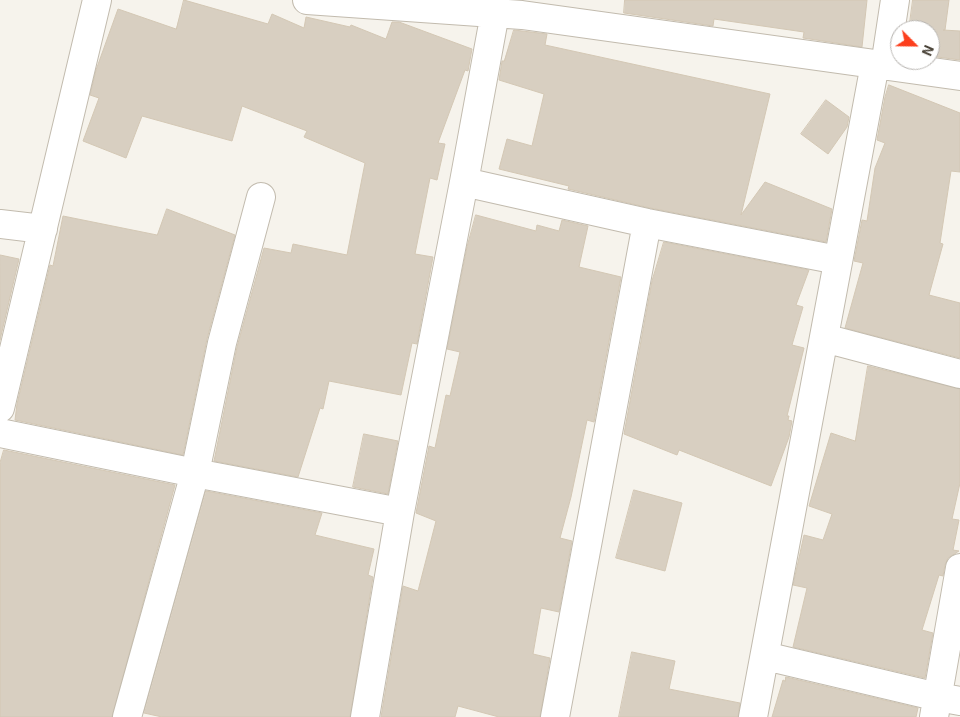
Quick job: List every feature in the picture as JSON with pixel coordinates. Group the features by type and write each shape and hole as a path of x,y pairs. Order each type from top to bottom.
{"street":[{"path":"0,408 97,0"},
{"path":"307,0 494,14 522,15 570,11 880,65 960,76"},
{"path":"752,717 838,260 895,0"},
{"path":"365,717 400,512 464,182 494,14"},
{"path":"464,182 647,222 838,260"},
{"path":"127,717 195,473 222,343 261,197"},
{"path":"555,717 647,222"},
{"path":"0,224 43,229"},
{"path":"824,338 960,374"},
{"path":"0,433 400,512"},
{"path":"765,656 944,705 960,568"}],"building":[{"path":"184,0 268,24 272,14 304,28 306,17 350,27 351,25 386,39 392,22 399,22 472,49 468,71 465,70 438,143 445,144 437,180 430,178 415,254 433,257 417,344 412,343 401,395 329,381 323,409 320,408 298,477 214,461 237,347 264,248 291,253 293,244 347,255 365,163 304,137 307,131 242,106 232,141 142,116 126,158 83,141 99,98 90,95 96,70 118,9 176,29"},
{"path":"625,0 867,0 862,47 803,38 804,32 714,19 713,26 624,13"},
{"path":"913,0 949,0 945,30 943,30 960,31 960,60 940,57 940,20 910,20"},
{"path":"514,30 547,34 545,45 770,94 741,215 765,182 832,209 826,242 650,208 568,189 569,186 499,169 507,139 532,146 544,94 499,80 502,61 504,61"},
{"path":"889,85 960,113 960,172 951,171 940,243 943,244 929,295 960,303 960,358 845,328 863,263 854,261 862,220 867,221 875,168 885,143 877,140"},
{"path":"826,100 849,117 847,127 828,154 801,134"},
{"path":"167,209 235,235 207,339 183,455 15,420 17,404 50,265 53,266 63,216 157,235"},
{"path":"476,215 536,231 537,225 559,231 562,220 588,226 579,267 621,277 594,422 587,420 571,497 560,538 572,541 559,612 541,608 533,654 550,658 540,717 499,717 458,706 455,717 381,717 403,586 418,591 436,521 416,513 429,446 435,448 446,395 450,396 460,352 447,349 467,247"},
{"path":"664,242 809,270 796,305 803,307 792,345 804,348 787,416 789,416 788,420 792,421 789,437 771,486 679,450 677,455 624,434 652,281"},
{"path":"0,255 19,259 0,340"},
{"path":"868,366 960,389 960,483 952,519 959,520 953,550 959,551 948,558 943,576 939,575 922,630 933,633 925,678 793,647 807,588 793,585 804,535 823,540 832,514 809,506 831,433 855,441"},
{"path":"364,434 398,441 388,494 353,487"},
{"path":"4,450 175,485 112,717 0,717 0,463"},
{"path":"634,490 682,503 665,571 616,558"},
{"path":"206,491 322,513 315,535 374,549 368,575 373,577 350,717 162,717 144,713"},
{"path":"632,652 675,661 669,689 740,703 738,717 619,717"},
{"path":"786,677 918,708 916,717 772,717 783,680 785,681"}]}
